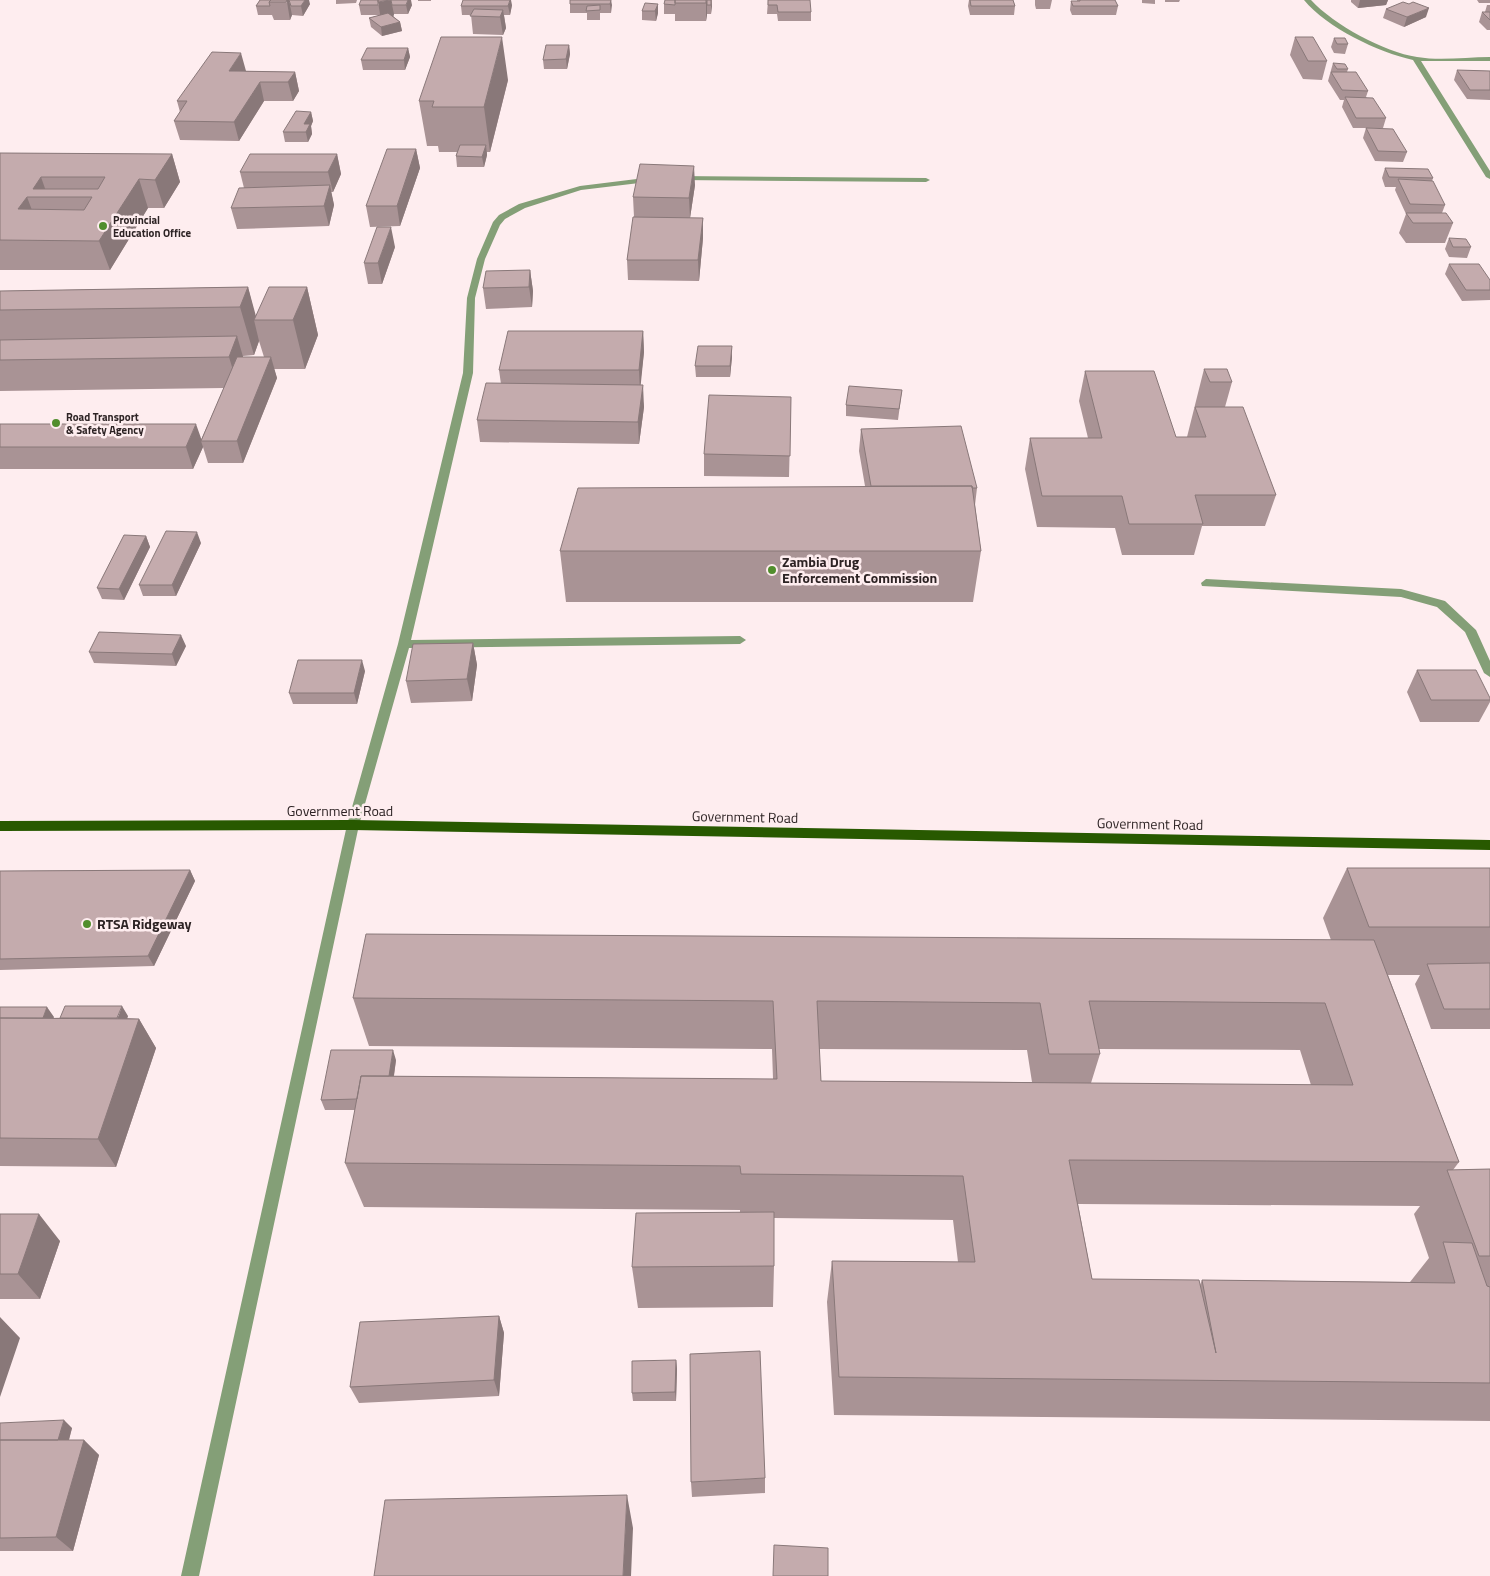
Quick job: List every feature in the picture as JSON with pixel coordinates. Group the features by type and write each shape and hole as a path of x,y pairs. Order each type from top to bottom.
{"main road":[{"name":"Government Road","path":"0,826 353,826 1490,845"}],"street":[{"path":"1307,0 1319,12 1356,35 1416,59 1490,59"},
{"path":"1416,59 1490,177"},
{"path":"190,1576 353,826 404,644 470,363 471,298 481,259 496,224 502,217 522,206 566,191 608,184 667,178 926,180"},
{"path":"1206,584 1401,593 1441,604 1470,630 1490,673"},
{"path":"404,644 740,640"}],"building":[{"path":"260,0 271,0 269,2 270,6 256,6"},
{"path":"271,0 287,0 286,2 269,2"},
{"path":"289,0 305,0 301,6 291,6"},
{"path":"361,0 378,0 378,5 359,5"},
{"path":"391,0 408,0 406,5 392,5"},
{"path":"463,0 510,0 508,6 461,6"},
{"path":"570,0 611,0 610,4 570,4"},
{"path":"665,0 675,0 675,5 664,4"},
{"path":"675,0 706,0 706,3 675,3"},
{"path":"707,0 711,0 711,5 707,5"},
{"path":"768,0 810,0 811,12 778,12 777,5 768,5"},
{"path":"970,0 1013,0 1015,6 971,6"},
{"path":"1115,0 1118,6 1073,6 1071,1"},
{"path":"1403,2 1409,4 1413,2 1429,8 1407,17 1386,9"},
{"path":"645,3 658,4 655,11 642,11"},
{"path":"600,5 600,10 586,11 587,6"},
{"path":"474,9 503,10 500,17 470,16"},
{"path":"1482,12 1490,12 1490,20"},
{"path":"388,13 400,22 381,27 369,18"},
{"path":"441,37 502,37 484,107 432,107 434,101 419,101"},
{"path":"1295,37 1313,37 1327,61 1308,61"},
{"path":"1334,38 1345,38 1348,44 1337,44"},
{"path":"546,45 569,45 566,59 543,60"},
{"path":"367,48 408,48 404,60 361,60"},
{"path":"212,52 241,53 229,71 295,72 288,82 260,82 234,122 174,121 187,101 177,101"},
{"path":"1333,63 1345,64 1348,69 1337,69"},
{"path":"1457,70 1490,71 1490,90 1470,90"},
{"path":"1331,72 1356,72 1368,91 1342,90"},
{"path":"1345,97 1373,98 1386,118 1356,118"},
{"path":"296,111 311,112 304,124 310,124 306,132 283,132"},
{"path":"1366,128 1393,129 1407,152 1378,151"},
{"path":"460,145 486,145 482,157 456,156"},
{"path":"387,149 416,149 397,206 366,206"},
{"path":"0,153 172,154 155,180 139,179 99,241 0,240","holes":["41,177 105,177 98,189 33,189","27,197 92,197 84,210 18,209"]},
{"path":"250,154 337,154 328,172 240,172"},
{"path":"640,164 694,166 689,198 633,197"},
{"path":"1385,168 1428,169 1433,178 1389,177"},
{"path":"1398,179 1433,181 1445,205 1410,204"},
{"path":"330,185 324,206 231,208 239,188"},
{"path":"1406,213 1446,213 1453,223 1413,223"},
{"path":"633,217 703,218 698,260 627,260"},
{"path":"377,227 391,227 378,263 364,263"},
{"path":"1449,238 1466,239 1471,247 1453,247"},
{"path":"1449,264 1479,264 1490,280 1490,290 1466,290"},
{"path":"530,270 529,287 483,288 486,271"},
{"path":"248,287 240,307 0,310 0,291"},
{"path":"269,287 307,287 293,320 254,320"},
{"path":"508,331 643,331 639,370 499,370"},
{"path":"237,336 229,357 0,360 0,340"},
{"path":"698,346 732,346 730,366 695,366"},
{"path":"237,357 271,357 237,441 201,441"},
{"path":"1204,369 1227,369 1232,382 1210,382"},
{"path":"1085,371 1154,371 1176,437 1206,437 1195,407 1243,407 1276,495 1195,495 1203,524 1129,524 1122,496 1042,496 1030,438 1102,438"},
{"path":"486,383 643,385 638,422 477,420"},
{"path":"849,386 902,390 899,409 846,405"},
{"path":"709,395 791,397 790,456 704,454"},
{"path":"0,424 196,424 186,447 0,447"},
{"path":"961,426 977,488 972,488 972,486 871,486 861,429"},
{"path":"972,486 981,551 560,551 578,488"},
{"path":"166,531 197,532 172,585 139,585"},
{"path":"124,535 146,536 119,589 97,588"},
{"path":"99,632 181,635 172,654 89,652"},
{"path":"473,643 467,679 406,681 413,644"},
{"path":"298,660 362,660 354,693 289,693"},
{"path":"1417,670 1476,670 1490,700 1431,700"},
{"path":"1347,868 1490,868 1490,927 1369,927"},
{"name":"RTSA Ridgeway","path":"190,870 148,956 0,959 0,871"},
{"path":"366,934 1374,940 1459,1162 1069,1160 1092,1279 1199,1280 1216,1353 1202,1280 1455,1283 1443,1242 1472,1243 1487,1286 1490,1287 1490,1383 839,1377 832,1261 975,1262 963,1176 741,1174 740,1166 345,1163 361,1076 777,1079 773,1001 353,998","holes":["817,1001 1040,1003 1049,1054 1100,1054 1089,1001 1325,1003 1353,1085 821,1081"]},
{"path":"1490,963 1490,1009 1444,1009 1427,964"},
{"path":"65,1006 122,1006 117,1018 60,1018"},
{"path":"0,1007 47,1007 43,1018 0,1018"},
{"path":"0,1018 139,1019 98,1139 0,1138"},
{"path":"331,1050 393,1050 389,1076 361,1076 357,1099 321,1100"},
{"path":"1490,1169 1490,1256 1479,1256 1447,1170"},
{"path":"774,1212 774,1266 632,1267 636,1213"},
{"path":"0,1214 39,1214 18,1274 0,1274"},
{"path":"499,1316 494,1380 350,1387 360,1322"},
{"path":"760,1351 765,1478 691,1482 690,1354"},
{"path":"676,1360 675,1392 632,1393 632,1361"},
{"path":"64,1420 58,1440 0,1440 0,1423"},
{"path":"0,1440 84,1440 56,1537 0,1538"},
{"path":"627,1495 623,1576 374,1576 385,1500"},
{"path":"774,1545 828,1548 828,1576 773,1576"}],"place":[{"name":"Provincial Education Office","path":"103,226"},
{"name":"Road Transport & Safety Agency","path":"56,423"},
{"name":"Zambia Drug Enforcement Commission","path":"772,570"},
{"name":"RTSA Ridgeway","path":"87,924"}]}
